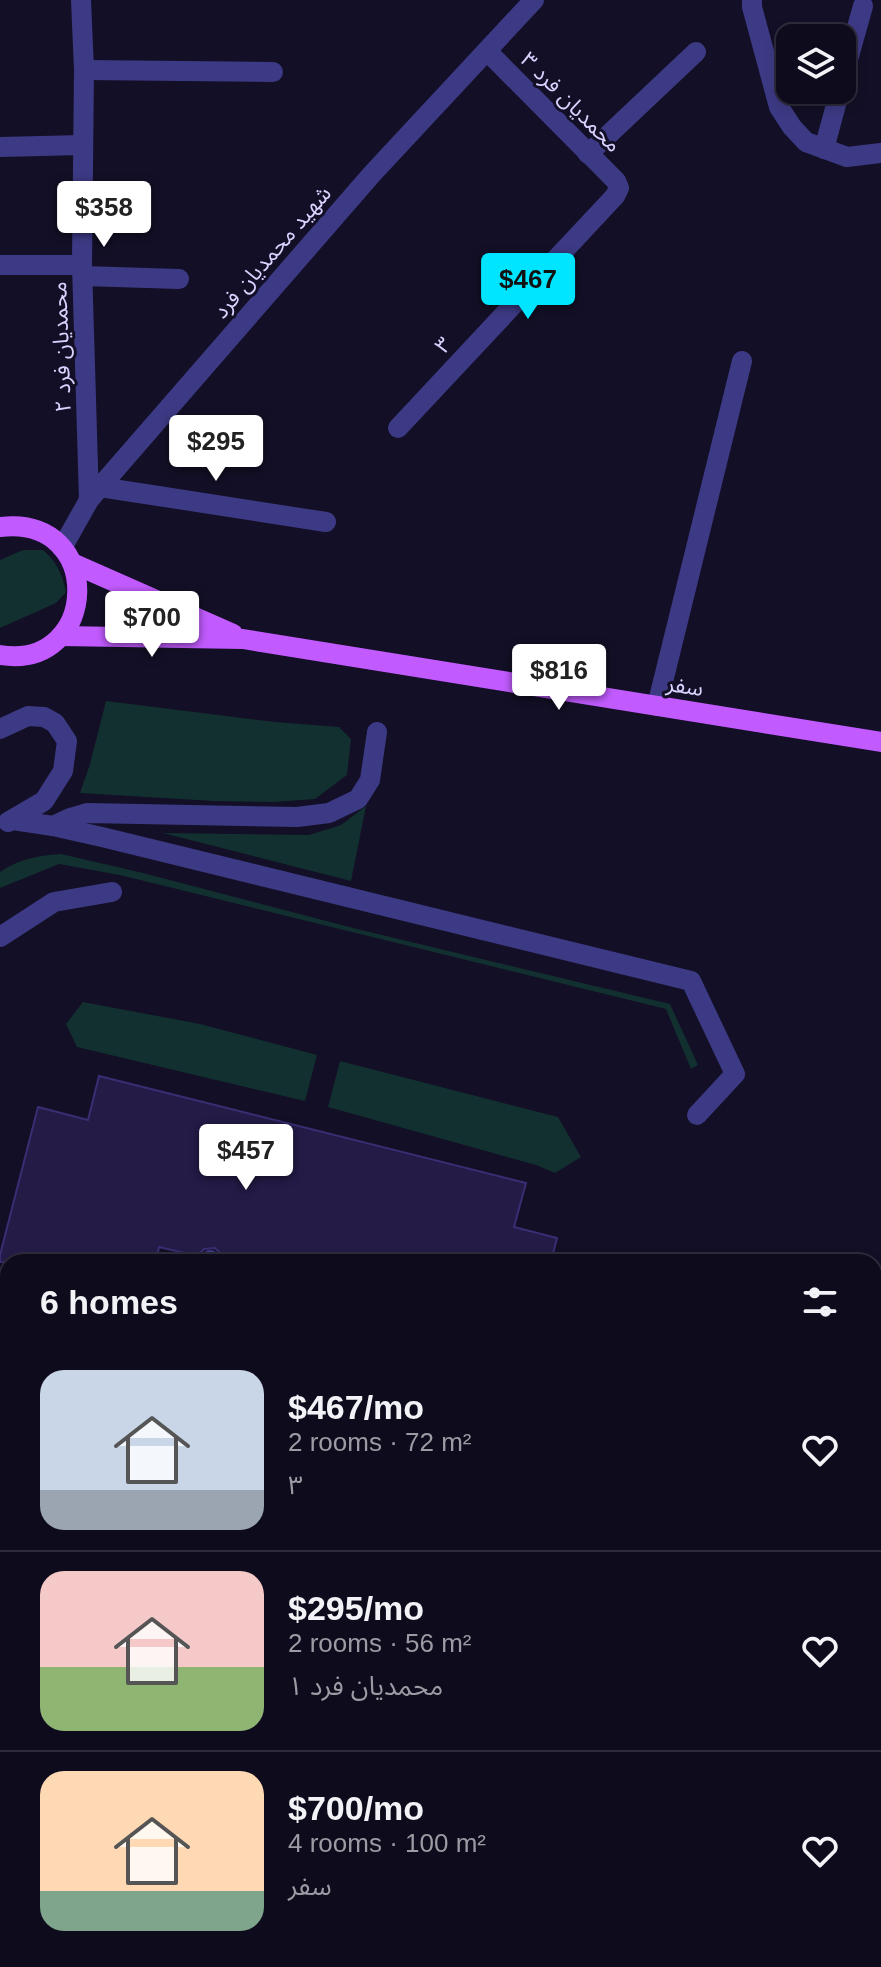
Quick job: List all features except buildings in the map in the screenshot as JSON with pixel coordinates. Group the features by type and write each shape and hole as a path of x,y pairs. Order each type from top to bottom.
{"main road":[{"name":"سفر","path":"0,527 14,525 32,528 49,536 67,555 243,639"},
{"path":"0,655 29,655 61,636 70,623 78,593 77,578 67,555"},
{"name":"سفر","path":"61,636 243,639 881,742"}],"street":[{"name":"۲ محمدیان فرد","path":"81,0 84,70 82,270 94,494"},
{"name":"شهید محمدیان فرد","path":"67,555 94,494 372,174 534,0"},
{"path":"752,0 779,107 792,127 806,142 847,157 881,153"},
{"path":"856,31 863,6"},
{"name":"۳ محمدیان فرد","path":"487,51 616,181 619,188"},
{"path":"588,154 696,52"},
{"path":"84,70 273,72"},
{"path":"824,149 836,104"},
{"path":"0,147 82,145"},
{"name":"۳","path":"398,428 615,196 619,188"},
{"path":"0,265 179,279"},
{"path":"657,706 742,361"},
{"path":"94,494 326,522"},
{"path":"0,729 28,716 44,717 55,723 67,741 63,771 44,801 6,823"},
{"path":"53,826 87,813 297,817 329,813 358,799 370,780 377,732"},
{"path":"6,823 53,826 691,981 735,1074 697,1115"},
{"path":"0,937 54,902 112,892"}],"green space":[{"path":"23,550 43,550 58,569 66,592 56,603 0,628 0,560"},
{"path":"106,701 339,727 351,739 347,775 315,799 274,802 80,793"},
{"path":"366,806 351,881 163,833 309,835 341,825"},
{"path":"61,854 670,1004 698,1065 691,1069 666,1009 120,875 59,864 0,888 0,872 7,868 30,858"},
{"path":"83,1002 200,1024 317,1055 305,1101 77,1047 66,1024"},
{"path":"340,1061 558,1117 581,1157 555,1173 328,1107"}]}
